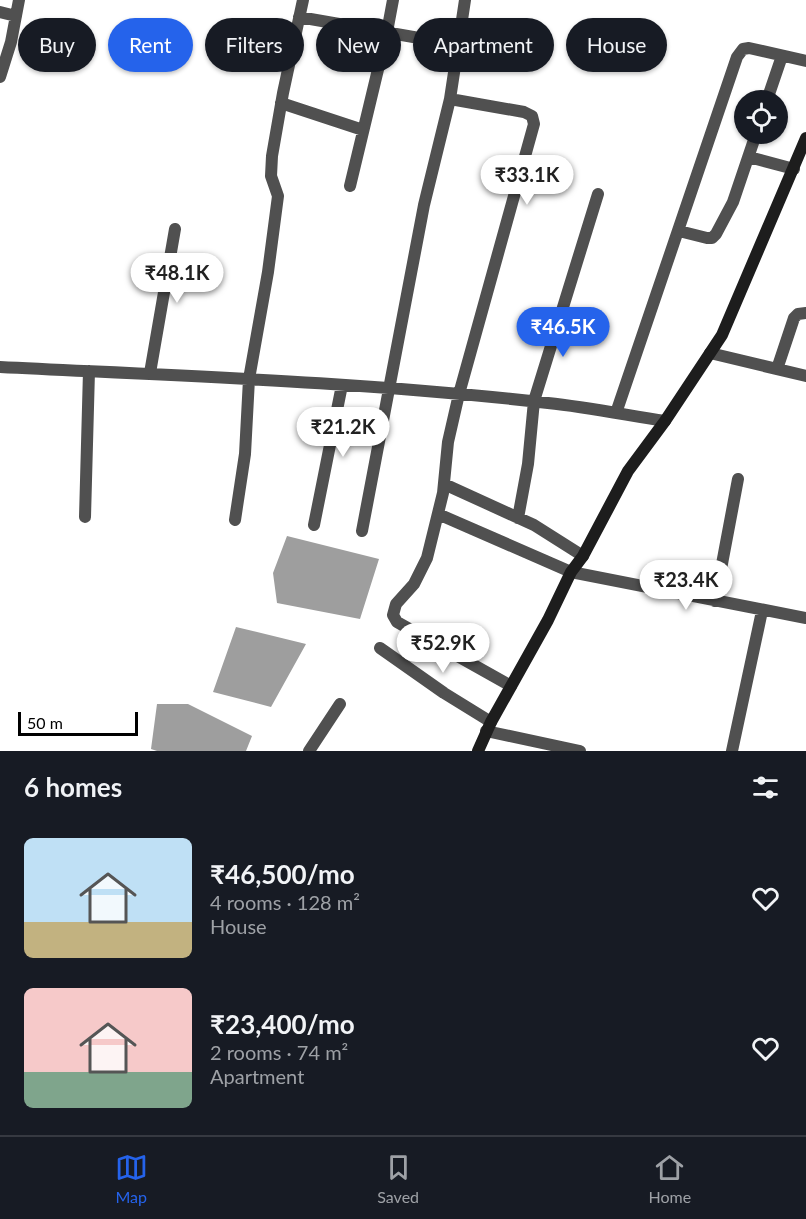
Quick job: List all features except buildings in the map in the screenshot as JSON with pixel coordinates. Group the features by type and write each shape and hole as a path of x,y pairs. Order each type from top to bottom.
{"street":[{"path":"0,77 19,0"},
{"path":"235,520 246,442 249,379 268,272 278,196 271,169 281,103 303,0"},
{"path":"390,18 393,0"},
{"path":"463,18 465,0"},
{"path":"0,12 16,16"},
{"path":"299,17 316,20"},
{"path":"616,413 739,52 748,48 806,61"},
{"path":"770,90 782,56"},
{"path":"350,186 377,72"},
{"path":"362,531 424,205 454,72"},
{"path":"450,99 524,112 532,116 534,124 459,394 448,442 444,484 427,558 414,584 393,610 394,619 511,686"},
{"path":"281,103 363,130"},
{"path":"478,750 488,726 628,471 665,421 722,334 806,138"},
{"path":"679,231 707,238 716,234 733,202 753,144"},
{"path":"749,157 794,169"},
{"path":"518,518 528,464 534,401 598,194"},
{"path":"150,373 175,229"},
{"path":"777,369 794,318 798,314 806,313"},
{"path":"710,353 806,376"},
{"path":"0,367 150,373 459,394 534,401 665,421"},
{"path":"85,517 89,371"},
{"path":"314,525 342,385"},
{"path":"715,602 738,479"},
{"path":"444,484 545,531 583,556"},
{"path":"438,514 571,572 806,618"},
{"path":"732,751 762,611"},
{"path":"380,648 488,726 580,751"},
{"path":"309,751 340,704"}],"shaded area":[{"path":"287,536 379,559 360,619 277,603 273,573"},
{"path":"236,627 306,644 271,707 213,692"},
{"path":"157,704 188,704 252,736 246,751 157,751 151,749"}]}
